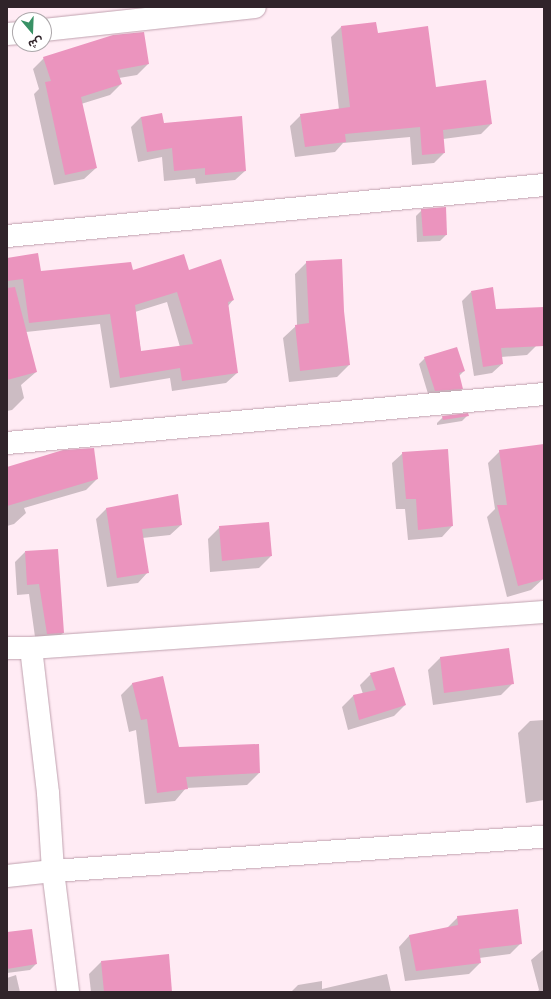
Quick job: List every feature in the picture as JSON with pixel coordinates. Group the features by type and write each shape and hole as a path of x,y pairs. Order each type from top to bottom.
{"street":[{"path":"52,29 256,7"},
{"path":"7,236 544,185"},
{"path":"7,443 544,394"},
{"path":"7,648 31,648 544,612"},
{"path":"31,648 48,793 53,871 68,992"},
{"path":"7,876 53,871 544,837"}],"building":[{"path":"376,22 378,33 428,26 436,87 486,80 492,124 443,130 445,153 422,155 420,127 345,134 346,142 305,147 300,114 350,107 341,26"},
{"path":"144,32 149,64 117,70 122,84 81,97 97,168 65,175 45,82 51,81 43,57 113,35"},
{"path":"162,113 164,123 242,116 246,171 205,175 205,168 174,171 172,148 147,152 141,117"},
{"path":"446,207 447,235 423,236 421,209"},
{"path":"38,253 41,271 131,262 133,270 184,254 189,270 221,259 234,300 228,302 238,373 182,381 180,368 120,378 110,314 29,323 23,279 7,281 7,258","holes":["177,292 193,344 141,351 135,305"]},
{"path":"342,259 344,311 350,365 300,371 295,325 309,323 306,261"},
{"path":"15,287 37,372 7,380 7,288"},
{"path":"493,287 496,309 544,307 544,346 501,348 503,364 483,367 471,291"},
{"path":"457,347 465,371 459,373 463,389 435,391 424,357"},
{"path":"468,413 469,416 443,420 442,416"},
{"path":"544,444 544,579 518,586 497,505 507,505 499,450"},
{"path":"94,448 98,479 7,506 7,467 63,450"},
{"path":"448,449 453,526 418,530 416,499 406,499 402,452"},
{"path":"178,494 182,525 142,529 149,573 117,578 106,508"},
{"path":"269,522 272,556 222,561 219,526"},
{"path":"58,549 64,633 47,634 39,584 27,585 25,551"},
{"path":"509,648 514,684 444,693 440,657"},
{"path":"394,667 406,705 359,720 353,695 376,690 370,673"},
{"path":"163,676 179,747 259,744 260,773 186,777 188,789 157,793 147,719 141,720 132,683"},
{"path":"518,909 522,944 479,949 481,963 416,971 409,935 458,925 457,916"},
{"path":"32,929 37,964 7,969 7,932"},
{"path":"169,954 172,992 104,992 101,961"}]}
